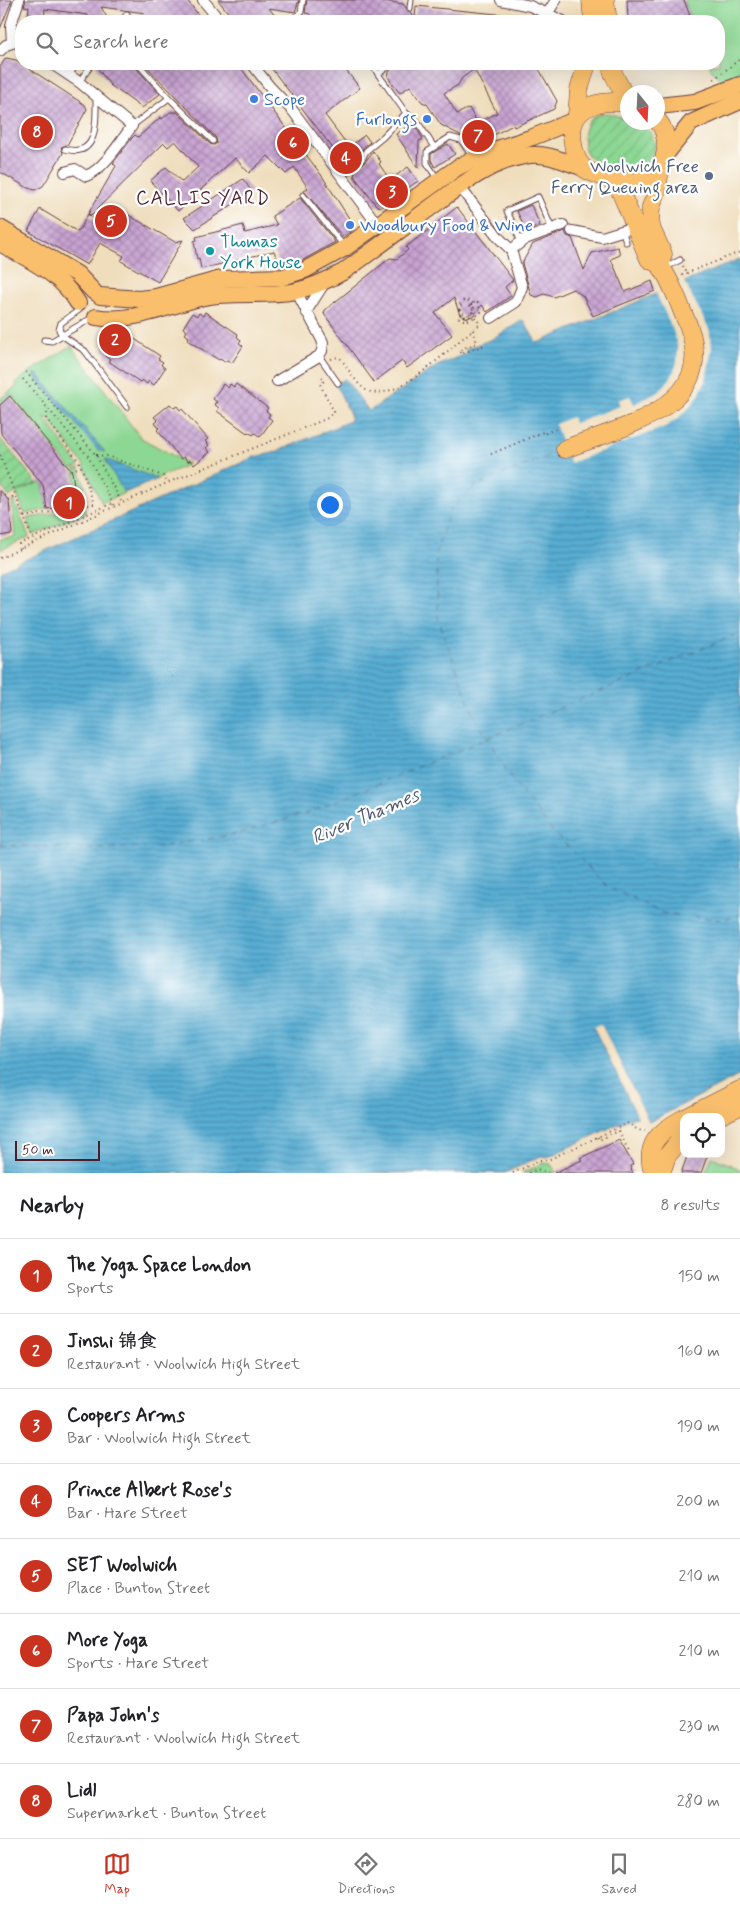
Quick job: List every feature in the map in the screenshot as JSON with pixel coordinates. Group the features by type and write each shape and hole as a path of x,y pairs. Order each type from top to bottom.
{"highway":[{"path":"591,0 592,15"},
{"path":"605,0 607,15"},
{"path":"585,70 579,90 576,118 572,130 576,157 582,167 616,181 627,183 644,180 663,162"},
{"path":"612,70 620,87"},
{"path":"576,118 587,107 597,103 620,101"},
{"path":"636,222 657,192 663,162 662,130"},
{"path":"565,449 647,416 670,403 687,384 694,363 694,342 676,281 649,259 636,222 616,181"},
{"path":"636,222 650,221 663,254 661,267"},
{"path":"695,1113 740,1090"},
{"path":"725,1113 740,1106"},
{"path":"653,1173 650,1152 656,1140 664,1130 680,1120"},
{"path":"660,1173 667,1156 680,1140"}],"main road":[{"path":"663,162 698,110 740,85"},
{"path":"665,107 698,110 740,101"},
{"path":"86,312 82,296 90,292 139,299 221,279 283,277 306,270 345,248 439,180 474,159 488,152 534,137 576,118"},
{"path":"0,244 46,269 62,282 86,312 117,320 205,297 238,293 296,291 325,282 343,272 459,186 493,166 528,155 546,156 582,167"},
{"path":"0,228 77,274 97,294 103,308 86,312"}],"street":[{"path":"15,38 11,25 19,0"},
{"path":"203,0 215,15"},
{"path":"501,0 520,3 547,14 556,0"},
{"path":"0,51 6,45 15,44"},
{"path":"60,70 79,82 132,126 111,154 91,174 86,176 75,169 65,172"},
{"path":"257,70 293,112 377,224"},
{"path":"459,186 499,238 511,250 522,287 516,302 491,318"},
{"path":"511,250 521,242 552,229 567,228 595,237 602,237 636,222"},
{"path":"306,312 325,282"},
{"path":"276,381 319,356 322,351 323,342 296,291"}],"lane":[{"path":"299,15 302,12 303,0"},
{"path":"410,8 411,0"},
{"path":"69,76 73,70"},
{"path":"79,82 88,70"},
{"path":"144,70 213,141"},
{"path":"376,70 406,113 416,120 434,147"},
{"path":"378,74 384,70"},
{"path":"65,149 73,151 82,150 91,142 96,130 96,97"},
{"path":"132,126 169,98"},
{"path":"341,176 363,158 366,151 383,138 406,113"},
{"path":"439,180 427,163 427,152 450,137 461,140 474,159"},
{"path":"303,195 345,248"},
{"path":"521,242 507,211 538,197 552,229"},
{"path":"661,267 680,260"},
{"path":"44,340 52,341 63,336 86,312"},
{"path":"86,312 61,323 59,330 63,336 85,351 127,406"},
{"path":"319,356 338,384"}],"path":[{"path":"505,12 512,15"},
{"path":"708,82 717,78 740,59"},
{"path":"676,281 685,272 740,252"},
{"path":"470,314 473,308 469,301 464,301 460,309 466,316 472,313 474,311 472,302 467,300 464,300 459,305 458,309 461,314 466,316 473,314 474,311 473,303"},
{"path":"461,314 458,317 461,320 467,320 475,317 480,312 477,301 467,308"},
{"path":"341,360 366,390 381,393 390,392 419,375 480,324 475,317"},
{"path":"473,330 477,343 459,350 461,354 484,345"},
{"path":"21,549 19,544 32,538 114,504 122,503 333,415 333,408 320,384 324,382 319,371"},
{"path":"26,372 96,455 122,503"},
{"path":"23,379 88,456 114,504"},
{"path":"46,405 51,401"},
{"path":"24,517 94,504 81,466 46,418 48,408"},
{"path":"65,429 70,424"},
{"path":"491,454 557,428"},
{"path":"81,448 86,443"},
{"path":"0,455 32,538"},
{"path":"96,455 107,456 163,476 167,483"},
{"path":"71,470 81,466"},
{"path":"106,490 113,486"},
{"path":"8,500 15,495"},
{"path":"0,558 114,504"},
{"path":"513,1173 540,1160 548,1160 628,1123"},
{"path":"598,1137 599,1140 619,1131 628,1150"},
{"path":"529,1173 537,1169 548,1173"}],"green space":[{"path":"684,0 740,0 740,72 721,80 712,70 725,70 725,15 690,15"},
{"path":"608,113 620,117 620,130 648,130 651,134 654,141 652,158 639,172 619,173 612,171 593,161 586,152 583,141 586,125 589,120 600,114"},
{"path":"71,346 141,438 189,464 102,503 83,464 48,418 44,417 79,466 71,469 11,395 0,405 0,399 17,386 16,383 31,371"},
{"path":"0,438 37,483 9,497 0,484"},
{"path":"79,468 85,487 82,488 83,499 78,500 74,470"},
{"path":"41,482 47,509 25,514 16,492"},
{"path":"14,500 29,537 0,550 0,539 15,537 12,501"},
{"path":"84,508 86,513 33,535 28,521 29,518"},
{"path":"712,1158 740,1169 740,1173 705,1173"},
{"path":"544,1163 551,1164 556,1173 522,1173"}],"water":[{"name":"River Thames","path":"740,259 740,1075 649,1122 601,1024 594,1028 638,1117 631,1118 548,1157 541,1156 505,1173 0,1173 0,571 254,457 273,453 350,421 350,414 334,381 338,383 345,379 369,411 437,366 467,353 466,349 492,339 523,320 537,343"},
{"path":"33,374 37,374 105,452 98,450"},
{"path":"105,459 158,479 124,493"}],"pier":[{"path":"684,281 709,329 712,347 706,380 699,395 689,408 665,427 570,463 555,424 572,417 574,423 620,406 618,400 630,396 634,404 659,392 672,376 677,363 678,348 673,330 656,293"},
{"path":"601,1024 649,1122 645,1121 600,1027 597,1029 640,1118 638,1117 594,1027"}],"building":[{"path":"0,0 12,0 0,29"},
{"path":"26,0 187,0 198,15 142,15 145,13 101,7 106,15 88,15 45,9 44,15 28,15 29,7 24,6"},
{"path":"218,0 299,0 295,12 269,8 274,15 230,15"},
{"path":"307,0 377,0 403,4 412,15 310,15 305,13"},
{"path":"627,0 684,0 690,15 628,15"},
{"path":"416,6 507,15 415,15"},
{"path":"6,58 15,60 15,70 31,70 85,105 87,109 67,145 61,147 63,153 43,186 35,190 0,172 0,67"},
{"path":"99,70 138,70 160,94 142,108 110,85"},
{"path":"150,70 242,70 322,176 354,226 353,230 343,237 304,191 308,188 294,167 286,174 268,156 249,173 235,158 178,211 150,181 166,167 182,182 198,167 175,141 168,147 164,143 91,215 88,214 116,166 113,163 135,135 138,137 161,117 162,119 170,112 177,112 210,144 214,145 217,143 216,138"},
{"path":"273,70 346,70 360,88 325,115 349,147 365,135 370,142 349,164 345,164"},
{"path":"391,70 473,70 462,78 458,85 444,93 457,114 469,108 477,123 497,113 475,70 539,70 557,101 554,109 514,127 513,125 476,144 468,132 462,136 441,125 427,104 422,102 410,86 400,93 391,82 388,76"},
{"path":"413,123 423,139 419,141 418,168 396,134"},
{"path":"448,144 455,154 435,167 431,160 431,154"},
{"path":"373,151 390,180 408,167 418,181 380,207 376,205 354,176 356,169 366,161"},
{"path":"243,179 252,192 195,229 184,218"},
{"path":"300,198 335,242 301,261 280,267 274,251 201,269 194,241 197,240 196,237 243,225 245,233 277,225 272,216"},
{"path":"531,205 540,225 526,231 517,211"},
{"path":"457,207 513,280 505,287 511,296 487,312 482,305 474,315 468,318 460,315 454,298 435,313 452,335 407,368 402,361 374,382 324,314 325,310 390,258 397,259 408,250 406,247"},
{"path":"40,209 78,232 88,214 99,226 118,209 175,242 183,240 158,282 121,261 124,256 100,243 87,265 28,231"},
{"path":"565,231 567,236 572,238 584,270 592,253 618,247 620,255 611,259 625,292 652,281 655,291 593,316 583,296 573,289 554,297 544,294 537,297 531,295 522,263 533,244"},
{"path":"205,312 238,334 237,337 241,340 239,343 243,346 232,363 227,360 225,362 219,360 187,340 189,337 185,334 187,331 183,328 192,313 197,316 199,313 203,316"},
{"path":"114,332 119,336 121,333 126,336 127,334 160,356 158,359 163,362 161,365 165,368 154,385 149,381 147,384 142,380 140,382 108,361 110,359 105,356 107,353 103,350"},
{"path":"223,384 228,388 230,384 234,387 236,384 268,408 266,411 270,414 268,417 272,420 260,437 255,433 253,435 247,433 217,411 219,408 214,404 217,402 213,399"},
{"path":"10,396 72,472 77,504 47,509 43,485 1,434 0,405"},
{"path":"170,404 174,408 177,406 180,410 182,409 208,439 205,441 209,445 206,448 210,452 194,465 184,457 181,459 157,430 159,428 155,423 158,421 154,417"},
{"path":"0,490 9,501 12,534 0,536"},
{"path":"619,1140 633,1164 630,1166 633,1173 554,1173 582,1160 580,1158"},
{"path":"687,1158 707,1158 701,1173 681,1173"}],"ferry route":[{"path":"558,452 477,485 450,510 436,552 438,618 473,714 513,781 552,831 608,887 662,913 723,920 740,914"},
{"path":"0,845 91,849 164,846 233,835 310,812 740,633"}],"place":[{"name":"Scope","path":"254,99"},
{"name":"Furlongs","path":"427,119"},
{"name":"Lidl","path":"37,132"},
{"name":"Papa John's","path":"478,136"},
{"name":"More Yoga","path":"293,143"},
{"name":"Prince Albert Rose's","path":"346,158"},
{"name":"Woolwich Free Ferry Queuing area","path":"709,176"},
{"name":"Coopers Arms","path":"392,192"},
{"name":"SET Woolwich","path":"111,221"},
{"name":"Woodbury Food & Wine","path":"350,225"},
{"name":"Thomas York House","path":"210,251"},
{"name":"Jinshi 锦食","path":"115,340"},
{"name":"The Yoga Space London","path":"69,503"}],"district":[{"name":"CALLIS YARD","path":"203,197"}]}
